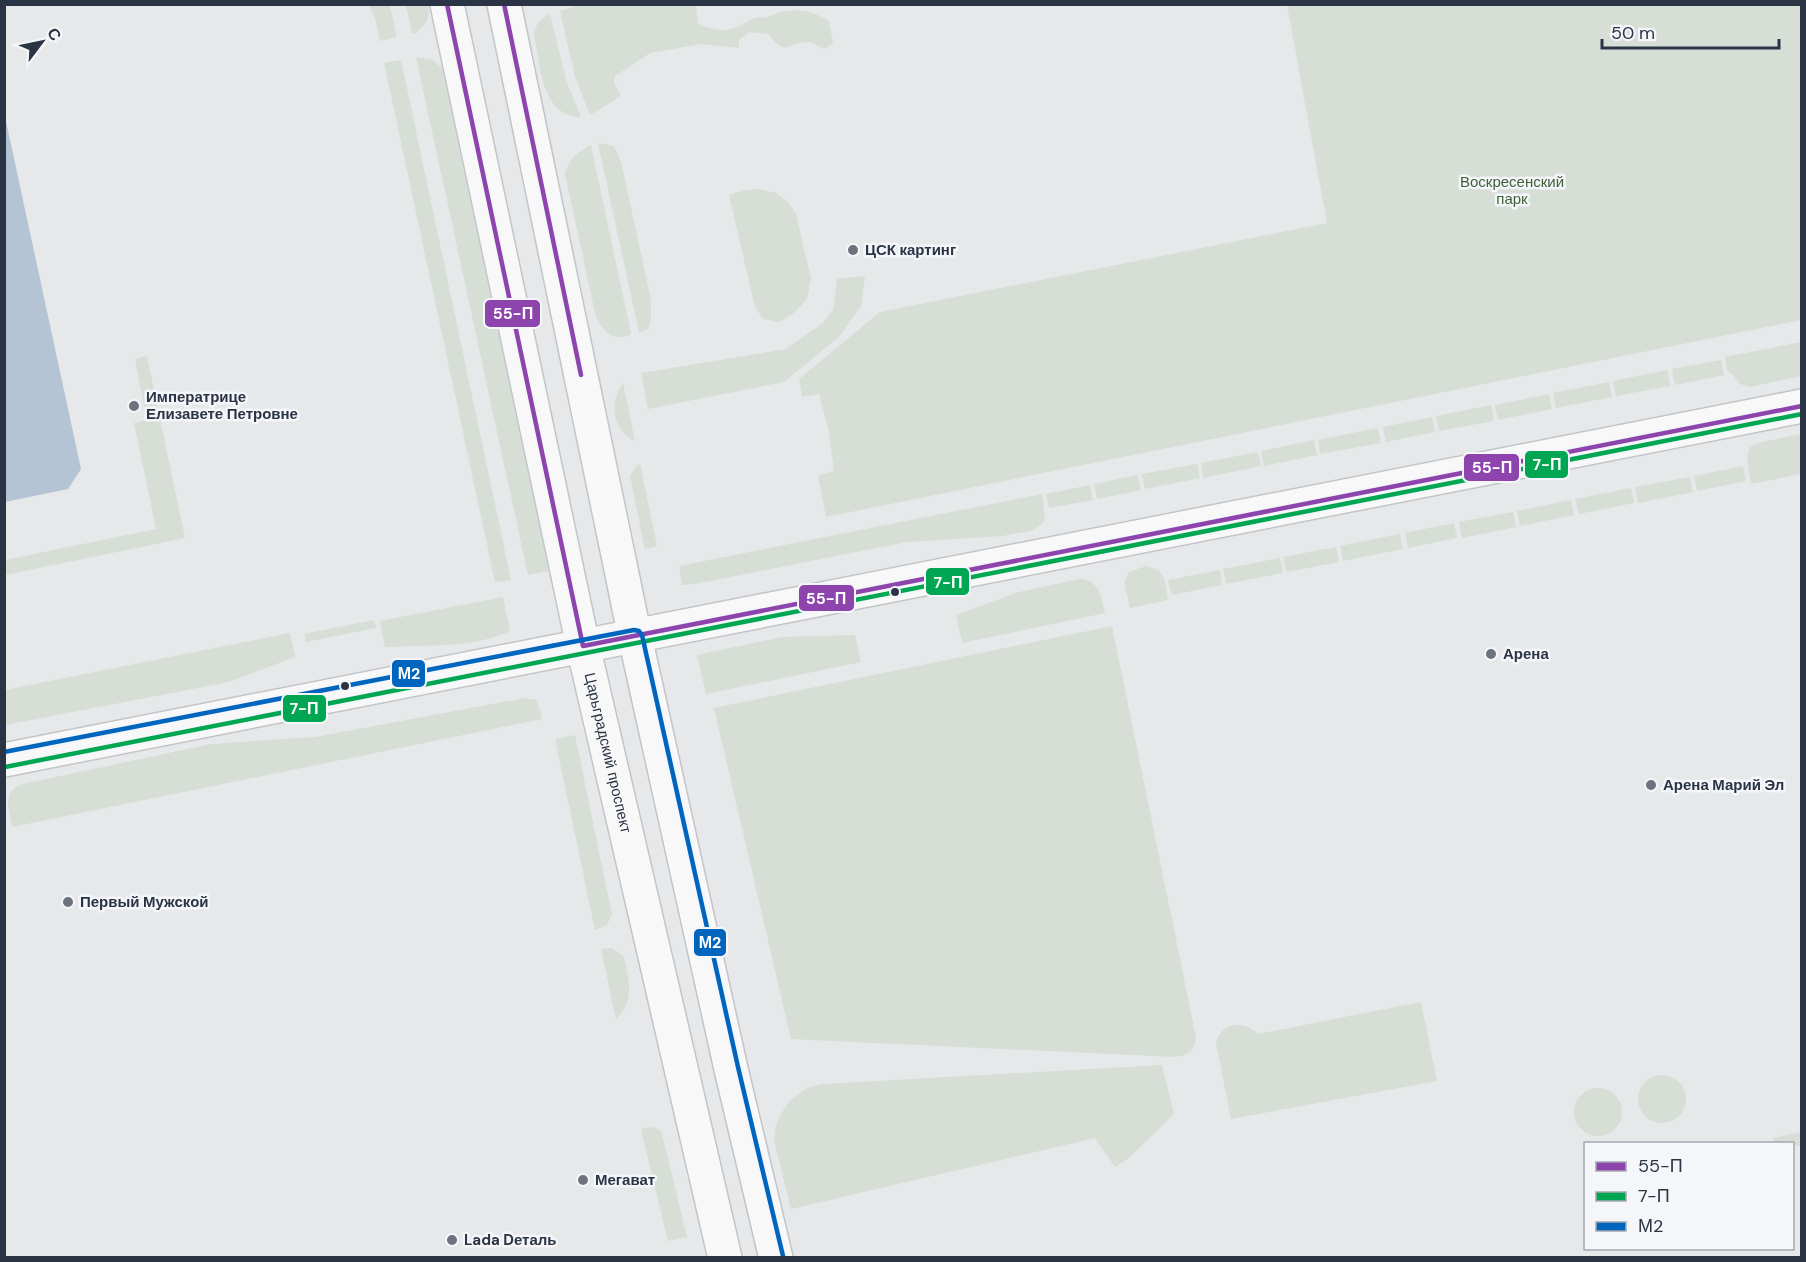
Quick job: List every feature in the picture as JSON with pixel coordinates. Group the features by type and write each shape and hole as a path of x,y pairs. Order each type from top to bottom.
{"main road":[{"name":"Царьградский проспект","path":"447,4 584,646 725,1257"},
{"path":"504,4 635,637 776,1257"},
{"path":"4,760 1802,406"}],"green space":[{"path":"369,5 390,5 397,37 380,41 375,18"},
{"path":"406,5 428,5 426,23 412,34"},
{"path":"578,5 696,5 698,23 722,30 736,28 752,19 767,18 783,12 799,10 829,21 833,43 825,49 807,42 784,47 768,34 749,32 739,40 739,48 701,44 650,53 615,76 614,83 621,96 590,115 575,77 560,11"},
{"name":"Воскресенский парк","path":"1287,5 1801,5 1801,320 826,517 818,475 834,471 829,432 819,394 802,397 799,379 880,312 1327,223"},
{"path":"550,14 566,80 581,117 568,115 558,108 550,98 541,73 534,34 539,22"},
{"path":"416,57 431,59 442,68 549,571 528,575"},
{"path":"401,60 511,580 495,582 384,63"},
{"path":"598,143 614,146 621,162 651,300 649,328 639,333"},
{"path":"591,145 631,334 619,337 614,337 606,331 596,317 565,174 574,156"},
{"path":"760,189 776,193 788,202 796,214 811,279 807,299 794,313 779,322 763,319 755,307 729,195"},
{"path":"865,276 861,306 839,337 784,382 648,409 641,373 786,349 824,322 833,310 837,279"},
{"path":"1801,342 1801,376 1750,387 1740,384 1727,370 1725,357"},
{"path":"147,356 185,538 5,575 5,560 156,529 134,423 147,420 135,359"},
{"path":"1721,360 1724,375 1675,385 1672,369"},
{"path":"1667,370 1670,386 1616,396 1613,381"},
{"path":"1609,382 1612,397 1556,408 1553,393"},
{"path":"623,383 635,441 621,430 615,415 616,399"},
{"path":"1549,394 1552,409 1498,420 1495,405"},
{"path":"1491,405 1494,421 1439,431 1436,416"},
{"path":"1432,417 1435,432 1386,442 1383,427"},
{"path":"1378,428 1381,443 1320,454 1318,440"},
{"path":"1801,434 1801,474 1751,484 1747,457 1750,447 1762,442"},
{"path":"1314,440 1317,455 1264,466 1261,451"},
{"path":"1258,452 1261,466 1203,478 1201,463"},
{"path":"640,464 657,546 645,549 630,476"},
{"path":"1197,464 1200,478 1145,489 1142,474"},
{"path":"1743,466 1746,481 1697,491 1694,476"},
{"path":"1137,475 1141,490 1097,499 1094,484"},
{"path":"1690,477 1693,492 1638,503 1635,487"},
{"path":"1090,485 1093,500 1049,508 1046,494"},
{"path":"1631,488 1634,503 1579,514 1575,499"},
{"path":"1042,494 1045,519 1042,524 1031,531 1002,536 907,542 682,585 679,566"},
{"path":"1571,500 1574,515 1520,526 1517,511"},
{"path":"1513,512 1516,527 1462,538 1459,522"},
{"path":"1454,523 1457,538 1408,548 1405,533"},
{"path":"1400,534 1403,549 1343,561 1340,546"},
{"path":"1336,547 1339,562 1287,572 1283,557"},
{"path":"1280,558 1283,573 1226,584 1223,569"},
{"path":"1146,566 1158,570 1164,578 1168,600 1130,608 1125,581 1129,572"},
{"path":"1220,570 1222,585 1172,595 1168,580"},
{"path":"1079,579 1091,582 1095,586 1101,595 1105,613 962,643 956,615 1019,592"},
{"path":"503,597 510,631 466,643 385,647 380,621"},
{"path":"374,620 376,628 306,642 304,634"},
{"path":"1112,626 1196,1037 1192,1049 1184,1055 1175,1057 791,1039 714,708"},
{"path":"290,633 295,657 229,682 5,725 5,690"},
{"path":"855,635 861,662 706,694 697,655 782,637"},
{"path":"525,698 537,700 542,719 12,827 8,808 9,796 16,787 23,784 211,744 315,737"},
{"path":"575,735 612,915 607,925 595,930 555,739"},
{"path":"612,948 624,957 629,982 626,1005 616,1019 601,949"},
{"path":"1421,1002 1437,1081 1231,1119 1216,1043 1228,1027 1240,1025 1258,1034"},
{"path":"1162,1065 1174,1114 1129,1158 1115,1167 1095,1138 791,1209 774,1140 780,1115 790,1101 807,1088 823,1084"},
{"path":"1662,1075 1679,1082 1686,1099 1679,1116 1662,1123 1645,1116 1638,1099 1645,1082"},
{"path":"1598,1088 1615,1095 1622,1112 1615,1129 1598,1136 1581,1129 1574,1112 1581,1095"},
{"path":"651,1127 660,1130 662,1134 687,1237 668,1241 641,1129"},
{"path":"1801,1132 1801,1145 1794,1146 1794,1142 1774,1142 1773,1138"}],"water":[{"path":"4,112 81,469 68,489 5,502"}],"transit line":[{"name":"55-П","path":"447,4 583,646 1802,406"},
{"name":"55-П","path":"504,4 581,375"},
{"name":"7-П","path":"5,767 1802,414"},
{"name":"М2","path":"4,752 634,630 639,631 642,635 738,1067 783,1256"}],"place":[{"name":"ЦСК картинг","path":"853,250"},
{"name":"Императрице Елизавете Петровне","path":"134,406"},
{"name":"Арена","path":"1491,654"},
{"name":"Арена Марий Эл","path":"1651,785"},
{"name":"Первый Мужской","path":"68,902"},
{"name":"Мегават","path":"583,1180"},
{"name":"Lada Dеталь","path":"452,1240"}]}
